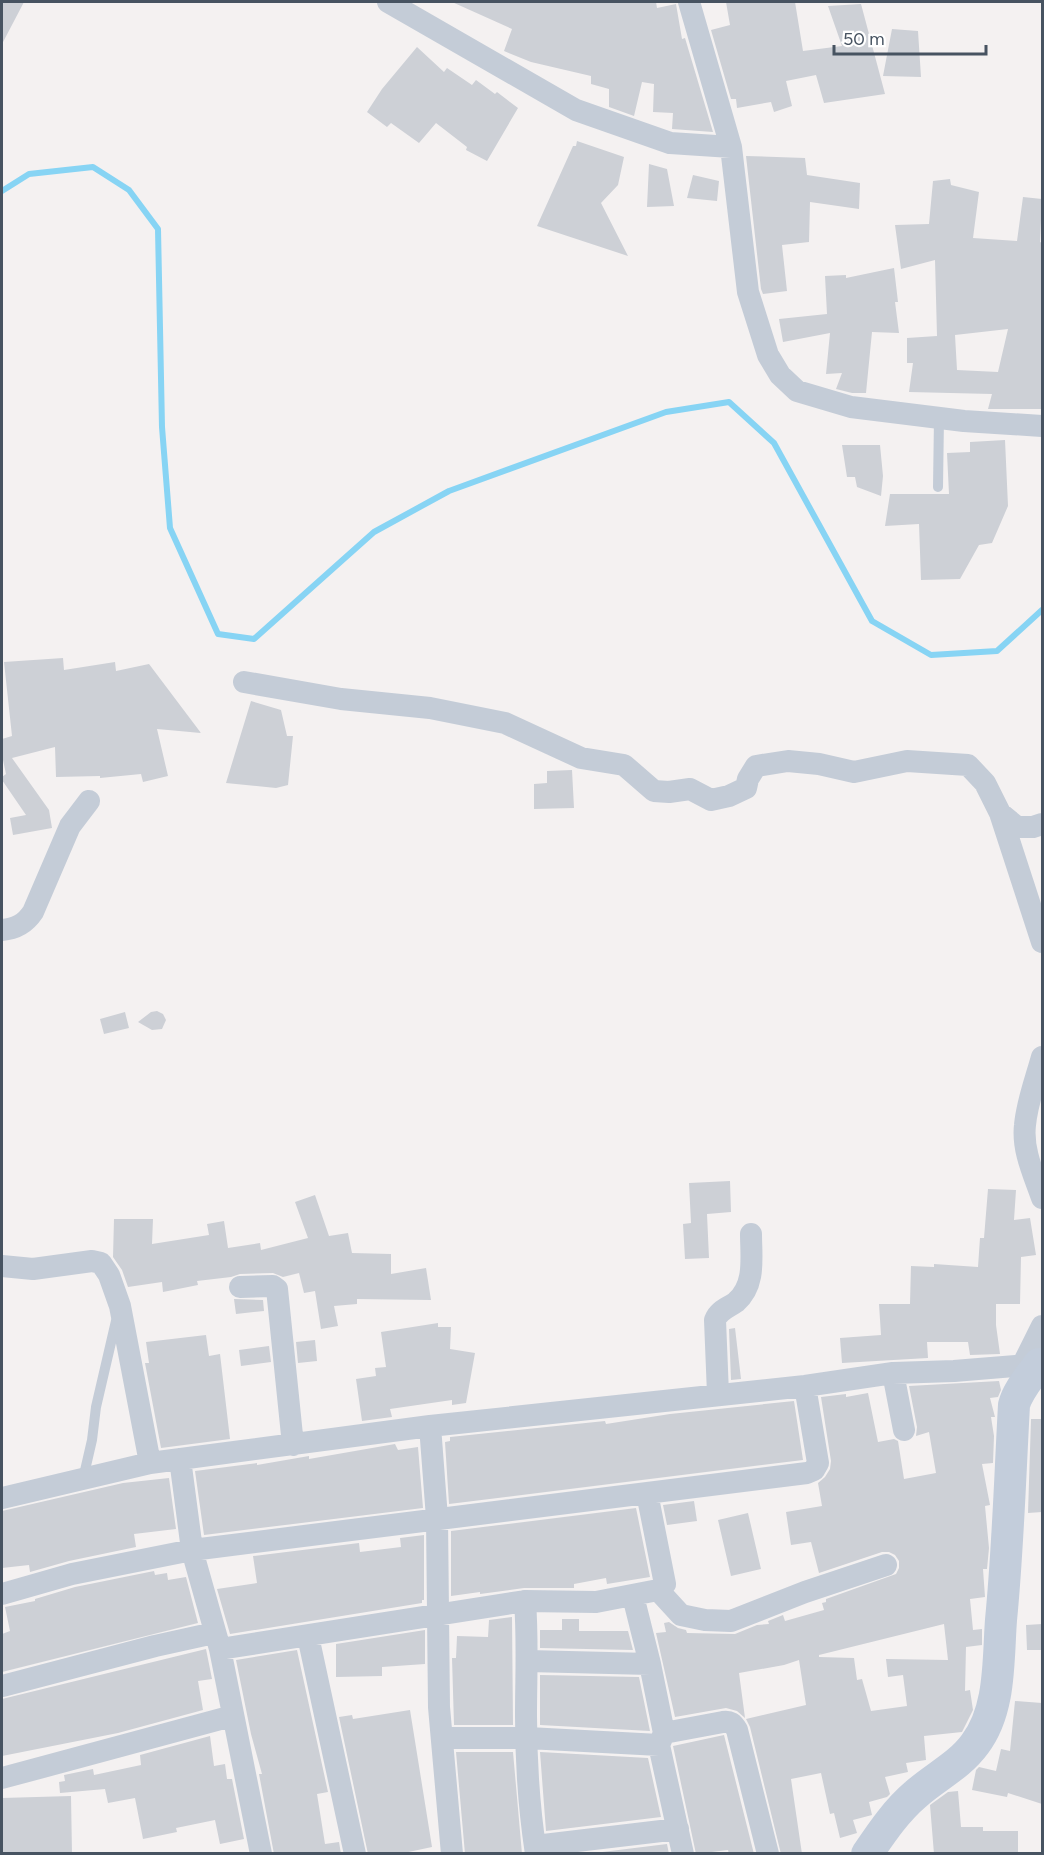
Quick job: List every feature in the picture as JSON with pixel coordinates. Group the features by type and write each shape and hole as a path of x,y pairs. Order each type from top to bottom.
{"street":[{"path":"388,2 576,110 670,143 730,147"},
{"path":"689,2 730,147 748,292 768,355 780,375 797,391 851,407 939,418 1042,426"},
{"path":"244,682 341,699 430,708 505,723 581,758 624,765 654,791 669,792 690,789 711,800 729,796 746,788 748,779 756,766 788,760 854,771 907,761 968,765 985,783 999,813 1042,942"},
{"path":"2,930 17,927 26,922 33,912 70,826 89,801"},
{"path":"999,813 1017,827 1033,828 1042,824"},
{"path":"1042,1057 1030,1098 1025,1127 1029,1157 1042,1198"},
{"path":"718,1394 715,1320 720,1312 738,1301 751,1278 751,1234"},
{"path":"2,1266 33,1269 92,1261 101,1263 120,1306 150,1463"},
{"path":"240,1287 273,1286 277,1289 293,1445"},
{"path":"867,1854 893,1816 916,1793 962,1759 987,1725 995,1695 1004,1591 1014,1405 1035,1364 1042,1326"},
{"path":"2,1498 150,1463 430,1426 805,1386 893,1374 1035,1364"},
{"path":"893,1374 904,1430"},
{"path":"2,1594 72,1574 192,1550 807,1473 814,1470 818,1463 805,1386"},
{"path":"430,1426 437,1518 437,1614 442,1738 452,1854"},
{"path":"180,1459 192,1550 217,1641 258,1853"},
{"path":"2,1686 155,1646 308,1636 525,1601 596,1602 658,1590 665,1584 647,1493"},
{"path":"658,1590 681,1615 705,1620 731,1621 805,1592 886,1565"},
{"path":"633,1596 650,1664 683,1854"},
{"path":"525,1601 528,1661 528,1776 535,1850 678,1829"},
{"path":"308,1636 355,1854"},
{"path":"528,1661 650,1664"},
{"path":"2,1778 232,1716"},
{"path":"442,1738 662,1739 729,1722 737,1730 768,1854"}],"lane":[{"path":"938,487 939,418"},
{"path":"83,1479 92,1440 96,1407 120,1306"}],"building":[{"path":"2,2 24,2 2,44"},
{"path":"452,2 656,2 657,8 676,4 682,39 685,38 713,132 672,129 673,113 653,112 654,84 642,82 634,116 609,107 609,89 591,84 591,76 531,62 504,51 512,29"},
{"path":"726,2 795,2 803,51 842,46 828,6 861,4 885,94 824,103 816,75 786,81 792,106 774,112 771,102 737,108 736,99 731,99 711,30 730,25"},
{"path":"892,29 918,31 921,77 883,76"},
{"path":"417,47 444,72 447,68 472,85 476,80 518,108 487,161 466,150 467,147 436,123 419,143 391,123 387,127 367,112 382,89"},
{"path":"577,141 624,157 618,185 601,203 628,256 537,226"},
{"path":"746,156 805,158 807,175 860,183 859,209 810,202 809,242 782,245 787,291 763,294 761,289"},
{"path":"649,164 667,169 674,206 647,207"},
{"path":"693,175 719,181 717,201 687,198"},
{"path":"950,179 951,185 979,192 973,238 1017,241 1023,197 1042,199 1040,242 1042,243 1042,409 988,409 992,394 909,392 913,363 907,363 907,338 937,336 935,260 901,269 895,225 929,224 933,181","holes":["1008,329 998,372 957,370 955,335"]},
{"path":"894,268 899,333 872,332 866,393 852,393 836,389 842,373 826,374 830,333 783,342 779,319 827,314 825,276 846,275 846,278"},
{"path":"1005,440 1008,506 992,543 979,545 960,579 921,580 919,524 885,526 890,494 949,494 947,453 970,452 970,442"},
{"path":"842,445 880,445 883,476 881,496 857,487 855,477 847,477"},
{"path":"63,658 64,670 115,662 116,671 149,664 201,733 157,729 168,776 143,782 141,774 100,778 100,776 56,777 55,747 12,758 49,810 52,828 13,835 10,818 26,815 2,780 6,774 2,761 2,739 12,736 4,662"},
{"path":"251,701 281,710 287,736 293,736 288,785 276,788 226,783"},
{"path":"572,770 574,808 534,809 534,784 547,783 547,771"},
{"path":"157,1011 163,1014 166,1020 162,1029 152,1030 138,1022 151,1012"},
{"path":"125,1012 129,1028 104,1034 100,1019"},
{"path":"730,1181 731,1212 707,1214 709,1258 685,1259 683,1224 691,1223 689,1183"},
{"path":"988,1189 1016,1190 1014,1220 1030,1218 1036,1255 1021,1257 1020,1304 996,1304 1000,1354 970,1355 968,1342 927,1342 928,1358 842,1363 840,1338 881,1335 879,1304 910,1304 911,1266 934,1267 934,1264 978,1267 980,1238 984,1238"},
{"path":"315,1195 329,1236 348,1233 352,1253 391,1254 391,1274 426,1268 431,1300 357,1299 357,1304 334,1306 338,1326 321,1329 315,1291 304,1293 299,1273 283,1277 273,1273 240,1274 197,1281 198,1285 163,1292 162,1282 128,1287 122,1270 113,1257 114,1219 153,1219 152,1244 209,1235 207,1224 224,1221 228,1248 260,1243 261,1250 308,1238 295,1202"},
{"path":"234,1299 263,1300 264,1311 236,1314"},
{"path":"438,1323 438,1327 451,1327 450,1349 475,1353 466,1403 452,1405 452,1400 390,1409 392,1417 362,1421 356,1379 376,1376 375,1368 386,1367 381,1332"},
{"path":"735,1328 741,1379 731,1380 729,1329"},
{"path":"206,1335 209,1356 220,1354 230,1439 161,1448 145,1363 149,1363 146,1342"},
{"path":"315,1340 317,1361 298,1363 296,1342"},
{"path":"269,1346 271,1362 241,1366 239,1350"},
{"path":"999,1381 1001,1390 998,1397 990,1398 995,1417 991,1417 994,1436 993,1463 982,1464 990,1505 985,1506 989,1548 987,1569 983,1569 985,1597 970,1599 973,1630 982,1629 982,1645 966,1647 965,1691 970,1690 973,1710 962,1732 924,1736 926,1760 906,1763 908,1772 885,1777 890,1794 869,1802 872,1815 853,1820 857,1833 840,1838 834,1813 830,1814 821,1773 791,1779 802,1854 781,1854 750,1727 746,1719 806,1705 799,1660 739,1673 745,1718 737,1711 726,1708 675,1717 656,1633 666,1632 664,1623 669,1622 686,1630 687,1633 735,1634 757,1625 769,1624 768,1621 783,1615 785,1621 824,1610 822,1603 826,1602 826,1599 896,1574 899,1561 889,1552 882,1552 819,1573 811,1542 791,1545 786,1512 822,1506 818,1483 830,1469 831,1461 821,1397 846,1394 846,1397 868,1393 878,1442 894,1439 898,1441 904,1479 936,1473 929,1432 916,1436 917,1427 909,1386","holes":["944,1624 948,1660 886,1659 888,1677 903,1675 907,1706 871,1711 862,1679 857,1680 854,1658 819,1657 819,1655"]},
{"path":"794,1401 803,1460 449,1504 445,1442 450,1441 450,1437 605,1421 606,1424 670,1414"},
{"path":"1031,1419 1042,1419 1042,1512 1028,1513"},
{"path":"395,1444 398,1450 418,1447 423,1508 204,1535 195,1471 257,1463 257,1465 309,1456 309,1459"},
{"path":"169,1478 176,1529 134,1534 136,1547 30,1572 29,1565 2,1568 2,1511 123,1483"},
{"path":"694,1501 697,1521 667,1525 663,1505"},
{"path":"636,1508 650,1577 607,1584 606,1578 574,1584 574,1588 524,1588 451,1596 451,1531"},
{"path":"748,1513 761,1569 731,1576 718,1520"},
{"path":"424,1535 424,1600 422,1603 230,1634 217,1589 257,1583 253,1556 359,1543 360,1552 401,1547 400,1538"},
{"path":"154,1571 155,1575 167,1573 168,1580 186,1577 198,1623 2,1672 2,1634 10,1631 5,1607 35,1601 35,1599 75,1587"},
{"path":"512,1617 513,1725 454,1725 452,1658 456,1658 457,1636 488,1637 489,1620"},
{"path":"562,1619 579,1619 579,1631 628,1631 633,1650 540,1648 540,1630 562,1630"},
{"path":"1042,1624 1042,1650 1027,1650 1026,1625"},
{"path":"425,1630 425,1664 382,1667 382,1676 336,1677 336,1644"},
{"path":"206,1649 212,1679 198,1681 203,1710 118,1733 2,1756 2,1699"},
{"path":"297,1650 328,1792 317,1794 325,1844 339,1842 341,1854 274,1854 259,1774 262,1774 251,1734 236,1660"},
{"path":"540,1675 639,1677 650,1731 540,1725"},
{"path":"1015,1701 1042,1703 1042,1804 1008,1793 1007,1797 972,1790 976,1770 979,1767 996,1771 1001,1749 1010,1751"},
{"path":"410,1710 432,1847 399,1854 368,1854 339,1717 352,1715 353,1719"},
{"path":"724,1735 754,1854 729,1854 728,1850 696,1854 673,1746"},
{"path":"210,1736 214,1766 225,1764 227,1779 232,1779 244,1839 220,1844 215,1820 176,1828 177,1832 143,1839 135,1798 108,1803 105,1789 60,1793 59,1782 65,1781 64,1775 93,1769 94,1775 141,1765 140,1755"},
{"path":"456,1752 513,1752 522,1854 465,1854"},
{"path":"540,1752 648,1758 661,1817 546,1831"},
{"path":"958,1791 961,1827 983,1827 983,1831 1018,1831 1018,1854 934,1854 930,1805 948,1792"},
{"path":"71,1796 72,1854 2,1854 2,1798"},
{"path":"667,1844 669,1854 586,1854"}],"waterway":[{"path":"2,191 29,174 93,167 129,190 158,229 162,427 170,528 218,634 254,639 374,532 449,491 666,412 729,402 774,443 872,621 931,655 997,651 1042,610"}]}
